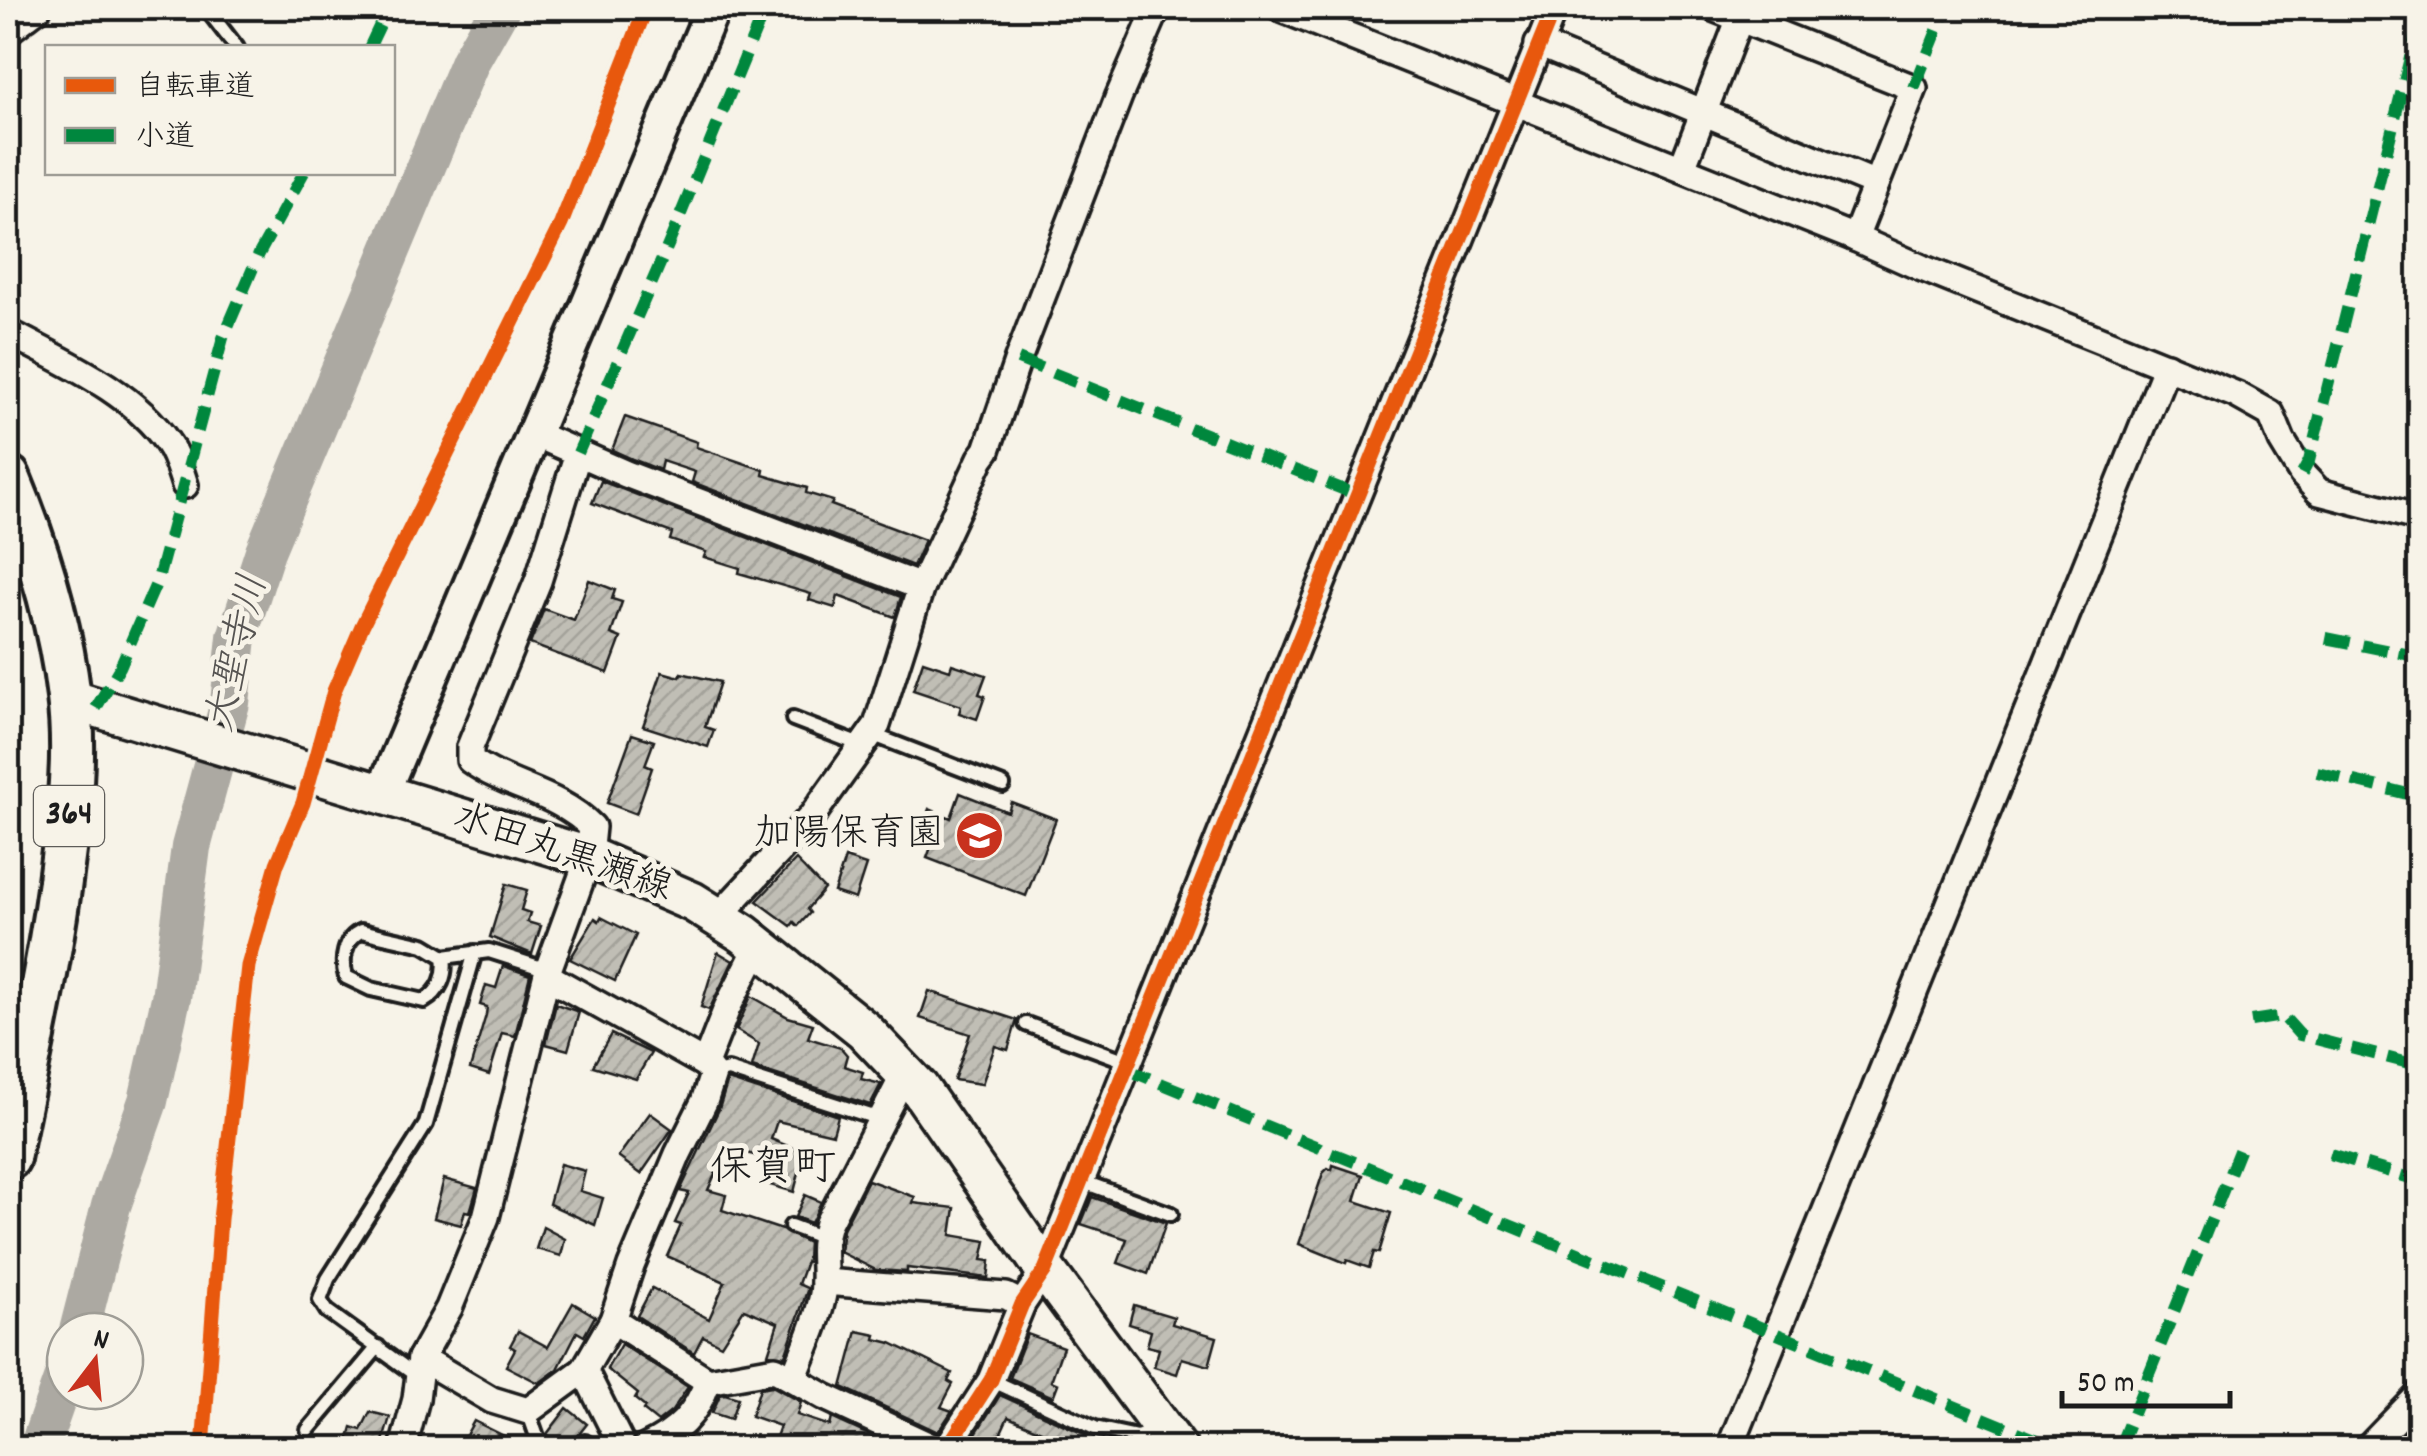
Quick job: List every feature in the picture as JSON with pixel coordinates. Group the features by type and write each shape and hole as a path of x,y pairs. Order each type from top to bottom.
{"highway":[{"name":"364","path":"8,477 35,542 69,700 72,793 56,918 8,1158"}],"main road":[{"name":"水田丸黒瀬線","path":"69,700 590,857 640,876 718,916 864,1030 904,1073 961,1145 1045,1270 1170,1438"}],"street":[{"path":"8,31 38,8"},
{"path":"382,794 713,8"},
{"path":"718,916 812,816 867,740 889,693 922,588 987,450 1119,96 1157,8"},
{"path":"1278,8 2237,395 2271,414 2282,442 2318,492 2420,518"},
{"path":"947,1448 991,1380 1022,1304 1045,1270 1554,8"},
{"path":"1714,8 1914,88 1855,238"},
{"path":"1682,168 1740,18"},
{"path":"1538,44 1876,184"},
{"path":"8,332 112,392 138,412 168,442 185,485"},
{"path":"1730,1448 2167,366"},
{"path":"533,434 922,588"},
{"path":"404,1448 420,1367 486,1217 548,973 590,857 592,827 576,810 487,772 470,760 470,746 538,582 578,453"},
{"path":"420,1367 492,1400 528,1410 584,1370 613,1320 631,1266 704,1102 727,1008 759,945"},
{"path":"548,973 709,1069"},
{"path":"794,1377 822,1299 823,1238 904,1073"},
{"path":"824,1282 1006,1296 1022,1304"},
{"path":"613,1320 708,1380 775,1369 825,1398 934,1448"},
{"path":"584,1370 623,1448"},
{"path":"645,1448 670,1436 686,1422 708,1380"},
{"path":"2368,1448 2420,1394"}],"lane":[{"path":"206,8 235,45"},
{"path":"793,719 1004,785"},
{"path":"444,958 446,970 441,984 424,1001 357,983 346,977 343,966 348,943 361,931 424,945 444,958 488,951 548,973"},
{"path":"420,1367 378,1347 327,1311 320,1300 328,1279 426,1124 475,952"},
{"path":"1026,1024 1128,1062"},
{"path":"709,1069 728,1070 880,1119"},
{"path":"1082,1181 1171,1214"},
{"path":"791,1226 823,1238"},
{"path":"308,1430 378,1347"},
{"path":"991,1380 1096,1428 1137,1437 1170,1438"},
{"path":"528,1410 541,1448"}],"building":[{"path":"625,417 697,442 696,447 764,470 763,475 807,488 806,493 833,501 831,505 925,540 913,566 692,482 695,472 662,461 660,470 612,450"},
{"path":"601,481 901,597 895,617 838,596 835,608 809,600 811,594 739,573 740,568 704,557 706,552 670,540 672,533 592,503"},
{"path":"589,580 615,590 612,599 622,602 611,634 621,638 608,673 530,644 544,609 574,620"},
{"path":"923,661 950,670 952,664 986,675 979,694 985,696 977,719 959,713 961,706 913,690"},
{"path":"662,672 720,682 705,727 714,730 708,747 643,726"},
{"path":"632,734 654,741 645,765 652,768 636,814 607,803"},
{"path":"960,793 1008,812 1011,802 1056,819 1026,896 927,858 934,839 920,834 929,809 951,818"},
{"path":"845,858 866,865 855,899 834,892"},
{"path":"796,860 824,889 807,909 810,913 798,926 794,922 791,926 757,901"},
{"path":"506,884 527,890 521,910 530,913 527,922 541,926 532,954 490,937"},
{"path":"601,917 636,935 615,981 570,959 595,918 599,921"},
{"path":"718,952 733,961 709,1010 701,1007"},
{"path":"503,966 530,975 515,1036 502,1033 489,1075 470,1069 486,1015 487,1007 480,1005 486,985 496,988"},
{"path":"929,991 1017,1020 1008,1050 995,1046 982,1084 954,1080 970,1034 920,1018"},
{"path":"751,996 788,1017 813,1024 808,1038 841,1048 847,1055 844,1066 863,1072 861,1079 881,1084 870,1105 752,1067 759,1044 736,1030"},
{"path":"556,1004 579,1012 568,1050 546,1044"},
{"path":"611,1034 651,1053 636,1079 593,1066"},
{"path":"728,1080 838,1116 833,1134 777,1121 771,1139 804,1153 794,1192 770,1185 777,1161 727,1148 708,1190 726,1195 722,1210 808,1243 798,1284 807,1291 785,1356 768,1354 778,1323 744,1309 721,1345 703,1336 694,1353 637,1316 652,1288 709,1319 725,1282 667,1256 681,1225 675,1223 689,1193 680,1191 719,1109"},
{"path":"650,1113 672,1129 641,1174 618,1157"},
{"path":"560,1164 585,1171 580,1191 603,1198 595,1225 549,1204"},
{"path":"1333,1165 1363,1175 1355,1201 1391,1213 1379,1253 1374,1252 1369,1268 1299,1244 1323,1173 1328,1168 1332,1170"},
{"path":"444,1179 477,1188 470,1212 465,1211 461,1225 434,1218"},
{"path":"868,1180 915,1197 913,1203 955,1208 951,1235 986,1241 982,1260 990,1261 988,1278 907,1268 907,1272 876,1270 840,1252 843,1229"},
{"path":"805,1195 821,1202 811,1223 795,1217"},
{"path":"1092,1197 1166,1223 1148,1274 1118,1263 1127,1239 1081,1224"},
{"path":"543,1227 565,1239 561,1256 536,1249"},
{"path":"573,1303 595,1316 584,1336 577,1332 558,1369 539,1383 506,1366 518,1331 548,1347"},
{"path":"1134,1305 1174,1317 1172,1324 1217,1337 1209,1366 1182,1358 1177,1374 1154,1367 1159,1349 1147,1346 1151,1331 1129,1324"},
{"path":"857,1331 876,1335 875,1339 952,1373 948,1381 953,1384 941,1407 952,1411 938,1432 842,1387"},
{"path":"1027,1334 1063,1347 1051,1381 1058,1384 1053,1397 1010,1378"},
{"path":"621,1344 688,1387 672,1411 658,1422 635,1399 638,1394 607,1369"},
{"path":"772,1386 801,1402 797,1415 830,1426 832,1418 897,1448 772,1448 780,1426 751,1416 760,1388"},
{"path":"720,1395 738,1398 731,1419 712,1413"},
{"path":"1000,1395 1086,1435 1081,1448 1008,1417 994,1448 968,1446"},
{"path":"567,1408 587,1424 568,1448 561,1448 547,1434"},
{"path":"370,1412 390,1417 381,1448 346,1448 352,1427 361,1430"},
{"path":"474,1421 528,1448 459,1448"}],"waterway":[{"name":"大聖寺川","path":"84,1311 111,1206 148,1101 171,998 191,847 230,703 237,637 265,551 470,61 500,8"},
{"name":"大聖寺川","path":"39,1448 52,1411"}],"marked path":[{"path":"370,45 388,8"},
{"path":"578,453 765,8"},
{"path":"1914,88 1946,8"},
{"path":"2302,474 2309,461 2420,18"},
{"path":"96,708 120,667 158,579 223,338 259,254 302,175"},
{"path":"1018,359 1357,495"},
{"path":"2326,638 2420,657"},
{"path":"2317,772 2420,797"},
{"path":"2251,1021 2283,1016 2300,1035 2420,1066"},
{"path":"1126,1069 2057,1448"},
{"path":"2119,1448 2241,1146"},
{"path":"2330,1154 2420,1181"}],"cycle path":[{"path":"203,1448 220,1219 248,966 277,864 303,803 334,691 362,626 561,224 646,8"},
{"path":"947,1448 991,1380 1022,1304 1045,1270 1554,8"}],"place":[{"name":"加陽保育園","path":"979,836"}],"district":[{"name":"保賀町","path":"773,1171"}]}
